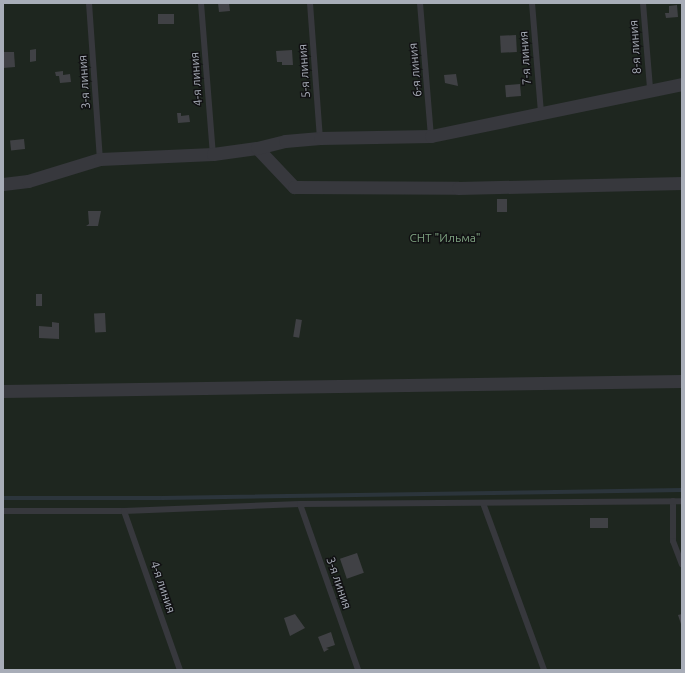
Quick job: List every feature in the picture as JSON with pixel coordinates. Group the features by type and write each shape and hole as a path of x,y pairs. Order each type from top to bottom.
{"street":[{"path":"3,184 28,181 100,159 213,154 258,148 285,141 320,138 431,136 650,89 682,84"},
{"path":"258,148 294,187 458,188 682,183"},
{"path":"3,391 682,381"}],"lane":[{"name":"3-я линия","path":"89,3 100,159"},
{"name":"4-я линия","path":"201,3 213,154"},
{"name":"5-я линия","path":"310,3 320,138"},
{"name":"6-я линия","path":"420,3 431,136"},
{"name":"7-я линия","path":"532,3 541,112"},
{"name":"8-я линия","path":"643,3 650,89"},
{"path":"673,501 673,540 682,564"},
{"path":"3,511 124,511 300,504 682,501"},
{"path":"483,502 544,670"},
{"name":"3-я линия","path":"300,504 358,670"},
{"name":"4-я линия","path":"124,511 180,670"}],"green space":[{"name":"СНТ \"Ильма\"","path":"3,3 682,3 682,670 3,670"}],"building":[{"path":"218,3 229,3 230,11 219,12"},
{"path":"677,5 678,17 666,18 665,13 669,13 669,6"},
{"path":"158,14 174,14 174,24 158,24"},
{"path":"516,35 517,52 501,53 500,36"},
{"path":"36,49 36,61 30,62 30,50"},
{"path":"292,50 293,65 282,65 282,62 277,62 276,51"},
{"path":"3,52 14,52 15,67 3,68"},
{"path":"63,71 63,75 70,74 71,82 60,83 59,76 56,76 55,72"},
{"path":"456,74 458,86 445,83 444,75"},
{"path":"520,84 521,96 506,97 505,85"},
{"path":"177,113 181,113 181,116 189,115 190,122 178,123"},
{"path":"24,139 25,149 11,150 10,140"},
{"path":"497,199 507,199 507,212 497,212"},
{"path":"88,211 101,211 98,226 86,226 89,224"},
{"path":"36,294 42,294 42,306 36,306"},
{"path":"105,313 106,332 95,333 94,314"},
{"path":"296,319 302,320 299,338 293,337"},
{"path":"52,322 59,323 59,339 39,338 39,326 52,327"},
{"path":"590,518 608,518 608,528 590,528"},
{"path":"357,553 364,573 347,579 340,559"},
{"path":"295,614 305,628 290,636 284,618"},
{"path":"682,614 682,627 678,615"},
{"path":"331,632 335,645 326,648 329,649 324,652 318,637"}],"waterway":[{"path":"3,498 162,498 682,490"}]}
